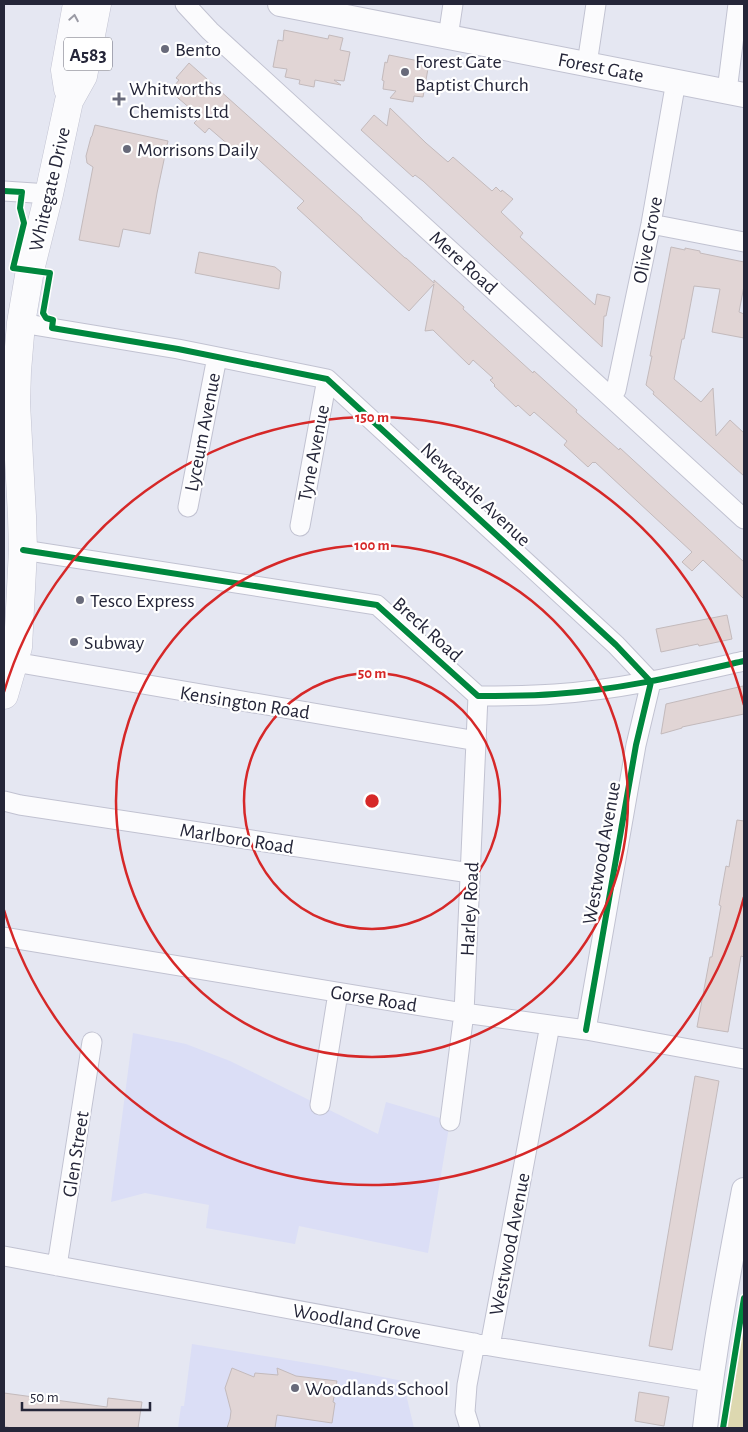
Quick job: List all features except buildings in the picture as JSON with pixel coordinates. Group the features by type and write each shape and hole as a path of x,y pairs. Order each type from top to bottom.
{"main road":[{"name":"Whitegate Drive","path":"69,101 65,70 77,4"},
{"name":"Whitegate Drive","path":"4,695 12,651 22,550 13,514 17,371 15,335 69,101 83,76 97,4"}],"street":[{"name":"Mere Road","path":"185,4 218,38 744,519"},
{"name":"Forest Gate","path":"280,4 309,7 736,93"},
{"path":"448,36 453,4"},
{"path":"587,64 596,4"},
{"path":"736,93 738,4"},
{"name":"Olive Grove","path":"611,397 616,390 651,224 676,81"},
{"path":"4,190 49,194"},
{"path":"651,224 744,242"},
{"path":"15,335 178,349 327,379"},
{"name":"Lyceum Avenue","path":"188,507 216,357"},
{"name":"Tyne Avenue","path":"300,526 327,379"},
{"name":"Newcastle Avenue","path":"327,379 616,645 651,682"},
{"name":"Breck Road","path":"22,550 377,605 478,696"},
{"name":"Kensington Road","path":"12,651 477,741"},
{"path":"478,696 555,694 651,682 744,661"},
{"name":"Westwood Avenue","path":"586,1030 636,745 651,682"},
{"name":"Harley Road","path":"450,1121 464,1013 478,696"},
{"name":"Marlboro Road","path":"4,801 20,805 470,873"},
{"name":"Gorse Road","path":"4,936 338,993 586,1030 744,1060"},
{"path":"320,1105 338,993"},
{"name":"Westwood Avenue","path":"470,1428 465,1412 467,1385 482,1344 550,1025"},
{"name":"Glen Street","path":"57,1266 92,1042"},
{"path":"705,1428 710,1382 727,1276 744,1190"},
{"name":"Woodland Grove","path":"4,1256 482,1344 710,1382"}],"shaded area":[{"path":"133,1033 186,1044 230,1061 378,1134 386,1102 450,1121 428,1253 299,1226 295,1244 206,1228 209,1205 145,1193 111,1202"},
{"path":"742,1311 744,1312 744,1428 723,1428"},
{"name":"Woodlands School","path":"192,1344 403,1381 414,1428 178,1428 181,1406 184,1406"}],"cycle path":[{"path":"4,191 22,192 20,208 24,223 13,268 50,273 43,313 46,318 53,320 52,328 178,349 327,379 616,645 651,682"},
{"path":"23,550 377,605 478,696 546,695 603,689 697,672 744,661"},
{"path":"586,1030 636,745 651,682"},
{"path":"723,1428 744,1298"}],"place":[{"name":"Bento","path":"165,49"},
{"name":"Forest Gate Baptist Church","path":"405,72"},
{"name":"Whitworths Chemists Ltd","path":"119,99"},
{"name":"Morrisons Daily","path":"127,149"},
{"name":"Tesco Express","path":"80,600"},
{"name":"Subway","path":"74,642"},
{"name":"Woodlands School","path":"295,1388"}]}
